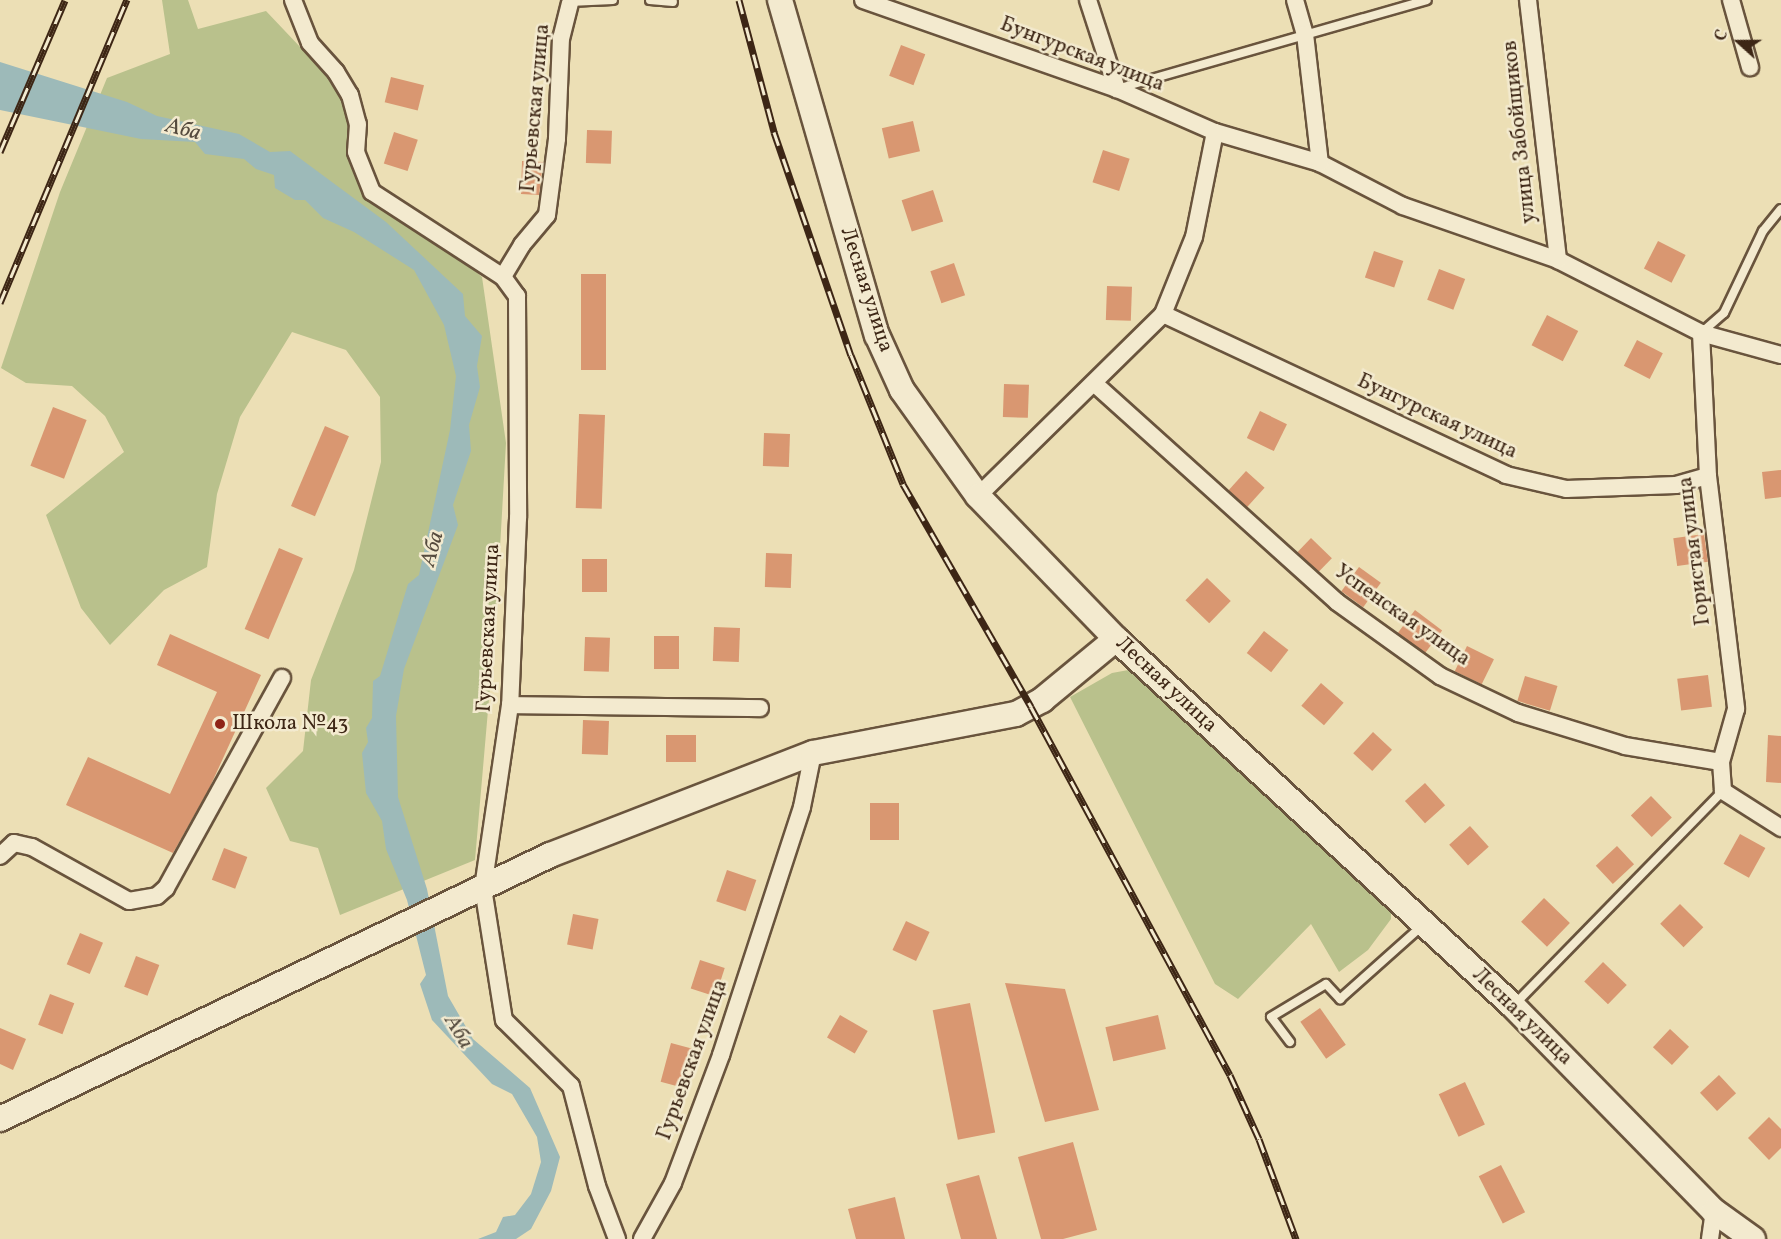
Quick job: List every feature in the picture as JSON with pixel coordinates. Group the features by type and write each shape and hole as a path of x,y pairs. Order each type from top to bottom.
{"main road":[{"name":"Лесная улица","path":"780,0 877,335 902,390 978,496 1116,639 1513,1006 1714,1211 1753,1239"},
{"path":"0,1119 550,855 813,753 1016,714 1031,708 1116,639"}],"street":[{"path":"293,0 310,43 336,72 350,95 358,124 356,152 372,192 502,277"},
{"name":"Бунгурская улица","path":"863,0 1117,89 1215,132 1320,163 1403,206 1558,260 1701,333 1781,356"},
{"path":"1088,0 1117,89"},
{"path":"1294,0 1305,34 1320,163"},
{"name":"улица Забойщиков","path":"1528,0 1558,260"},
{"path":"1731,0 1750,67"},
{"name":"Гурьевская улица","path":"569,2 561,38 556,149 547,215 522,245 502,277 516,296 518,518 510,705 475,892 504,1020 571,1086 597,1186 617,1239"},
{"path":"978,496 1095,384 1163,314 1194,237 1215,132"},
{"name":"Бунгурская улица","path":"1163,314 1506,475 1566,489 1676,485 1708,476"},
{"name":"Гористая улица","path":"1701,333 1708,476 1736,709 1720,762"},
{"name":"Успенская улица","path":"1095,384 1337,602 1440,676 1518,713 1614,743 1720,762"},
{"path":"0,856 14,843 32,847 129,901 157,896 166,888 282,678"},
{"path":"510,705 760,708"},
{"name":"Гурьевская улица","path":"642,1239 673,1183 721,1055 802,807 813,753"},
{"path":"1720,762 1723,791 1781,828"},
{"path":"1710,1239 1714,1211"}],"lane":[{"name":"Гурьевская улица","path":"569,2 613,0"},
{"path":"650,0 674,2"},
{"path":"1117,89 1427,0"},
{"path":"1701,333 1724,313 1763,231 1781,209"},
{"path":"1513,1006 1723,791"},
{"path":"1290,1042 1271,1017 1326,984 1340,999 1425,924"}],"green space":[{"path":"162,0 188,0 198,29 266,11 357,107 353,169 482,277 506,443 496,618 475,860 340,915 318,848 290,841 266,788 303,751 311,680 354,570 381,462 380,397 346,350 292,332 240,417 217,494 207,567 164,590 110,645 81,608 46,515 124,452 105,416 72,386 26,383 1,368 60,192 107,78 170,54"},
{"path":"1134,669 1391,896 1391,919 1368,950 1339,972 1311,924 1238,999 1215,984 1070,697 1112,673"}],"water":[{"name":"Аба","path":"0,62 127,102 157,116 239,134 270,152 290,151 386,222 463,294 465,316 482,336 477,366 480,387 469,425 471,451 453,505 458,525 404,669 396,716 398,797 427,889 448,996 473,1039 530,1088 560,1157 551,1191 531,1229 516,1239 478,1239 496,1232 503,1217 515,1215 531,1194 541,1162 537,1137 512,1094 492,1084 432,1020 420,984 426,975 407,900 386,849 382,821 366,793 362,753 368,742 366,728 372,718 373,681 380,676 408,584 419,575 450,430 456,376 444,325 414,270 354,232 323,218 305,200 295,200 275,188 274,175 256,169 244,159 205,154 195,142 141,139 0,110"}],"building":[{"path":"901,45 925,54 913,85 889,76"},
{"path":"391,77 424,85 418,110 385,102"},
{"path":"913,121 920,151 889,158 882,128"},
{"path":"587,130 612,131 611,164 586,163"},
{"path":"394,132 418,140 408,171 384,163"},
{"path":"1103,150 1130,159 1119,191 1092,182"},
{"path":"522,161 543,162 539,195 521,194"},
{"path":"933,190 943,221 912,232 902,200"},
{"path":"1658,241 1686,255 1672,283 1644,269"},
{"path":"1374,251 1403,261 1394,288 1365,277"},
{"path":"954,263 965,295 941,303 930,271"},
{"path":"1439,269 1465,279 1453,310 1427,300"},
{"path":"581,274 606,274 606,370 581,370"},
{"path":"1107,286 1132,287 1131,321 1106,320"},
{"path":"1547,315 1578,331 1563,361 1532,345"},
{"path":"1637,340 1663,353 1650,379 1624,366"},
{"path":"1004,384 1029,385 1028,418 1003,417"},
{"path":"53,407 87,420 64,479 30,466"},
{"path":"1260,411 1287,424 1274,451 1247,438"},
{"path":"579,414 605,415 602,509 576,508"},
{"path":"325,426 349,436 315,516 291,506"},
{"path":"764,433 790,434 789,467 763,466"},
{"path":"1781,470 1781,497 1765,499 1762,472"},
{"path":"1246,471 1265,488 1247,507 1229,490"},
{"path":"1704,534 1708,562 1677,566 1673,538"},
{"path":"1311,538 1332,558 1318,573 1297,552"},
{"path":"279,548 303,558 269,639 245,629"},
{"path":"766,553 792,554 791,588 765,587"},
{"path":"582,559 607,559 607,592 582,592"},
{"path":"1359,567 1381,583 1363,607 1341,591"},
{"path":"1207,578 1231,601 1209,623 1185,600"},
{"path":"1415,610 1442,630 1425,654 1398,633"},
{"path":"714,627 740,628 739,662 713,661"},
{"path":"1264,631 1288,650 1271,672 1247,653"},
{"name":"Школа №43","path":"170,634 261,675 209,789 173,853 66,805 88,757 170,794 217,692 157,665"},
{"path":"654,636 679,636 679,669 654,669"},
{"path":"585,637 610,638 609,672 584,671"},
{"path":"1467,646 1494,659 1482,684 1455,671"},
{"path":"1708,675 1712,707 1681,711 1677,679"},
{"path":"1525,676 1558,686 1550,711 1517,701"},
{"path":"1321,683 1344,703 1324,725 1301,706"},
{"path":"583,720 609,721 608,755 582,754"},
{"path":"1373,732 1392,750 1372,771 1353,753"},
{"path":"666,735 696,735 696,762 666,762"},
{"path":"1768,735 1781,736 1781,783 1766,782"},
{"path":"1425,783 1445,805 1425,823 1405,801"},
{"path":"1651,796 1672,818 1652,837 1631,815"},
{"path":"870,803 899,803 899,840 870,840"},
{"path":"1470,826 1489,847 1468,866 1449,845"},
{"path":"1740,834 1765,848 1749,878 1724,864"},
{"path":"1617,846 1634,864 1613,884 1596,866"},
{"path":"224,848 247,857 235,889 212,880"},
{"path":"727,870 756,880 746,911 716,901"},
{"path":"1544,898 1570,923 1547,947 1521,922"},
{"path":"1680,904 1703,927 1684,947 1660,924"},
{"path":"573,914 599,919 593,949 567,944"},
{"path":"906,921 930,932 916,961 892,950"},
{"path":"80,933 103,943 90,974 67,964"},
{"path":"136,956 159,965 148,996 124,987"},
{"path":"700,960 725,968 715,997 691,989"},
{"path":"1603,962 1627,985 1608,1004 1584,981"},
{"path":"1005,983 1065,989 1099,1110 1045,1122"},
{"path":"50,994 74,1003 62,1034 38,1025"},
{"path":"970,1003 995,1133 958,1140 933,1010"},
{"path":"1320,1008 1346,1045 1326,1059 1300,1022"},
{"path":"840,1015 868,1031 855,1054 827,1038"},
{"path":"1158,1015 1166,1049 1113,1061 1105,1027"},
{"path":"0,1028 26,1039 13,1070 0,1064"},
{"path":"1670,1029 1689,1047 1672,1065 1653,1047"},
{"path":"671,1043 698,1050 688,1089 661,1082"},
{"path":"1719,1075 1736,1093 1717,1111 1700,1093"},
{"path":"1465,1082 1485,1125 1459,1137 1439,1094"},
{"path":"1769,1117 1781,1129 1781,1148 1769,1160 1748,1138"},
{"path":"1073,1142 1097,1230 1063,1239 1041,1239 1018,1157"},
{"path":"1501,1165 1525,1212 1503,1224 1479,1176"},
{"path":"979,1175 997,1239 961,1239 946,1184"},
{"path":"895,1197 905,1239 856,1239 848,1209"}],"railway":[{"path":"0,152 65,0"},
{"path":"0,303 127,0"},
{"path":"739,0 774,132 851,355 903,484 1031,707 1230,1075 1259,1139 1296,1239"}],"place":[{"name":"Школа №43","path":"220,724"}]}
